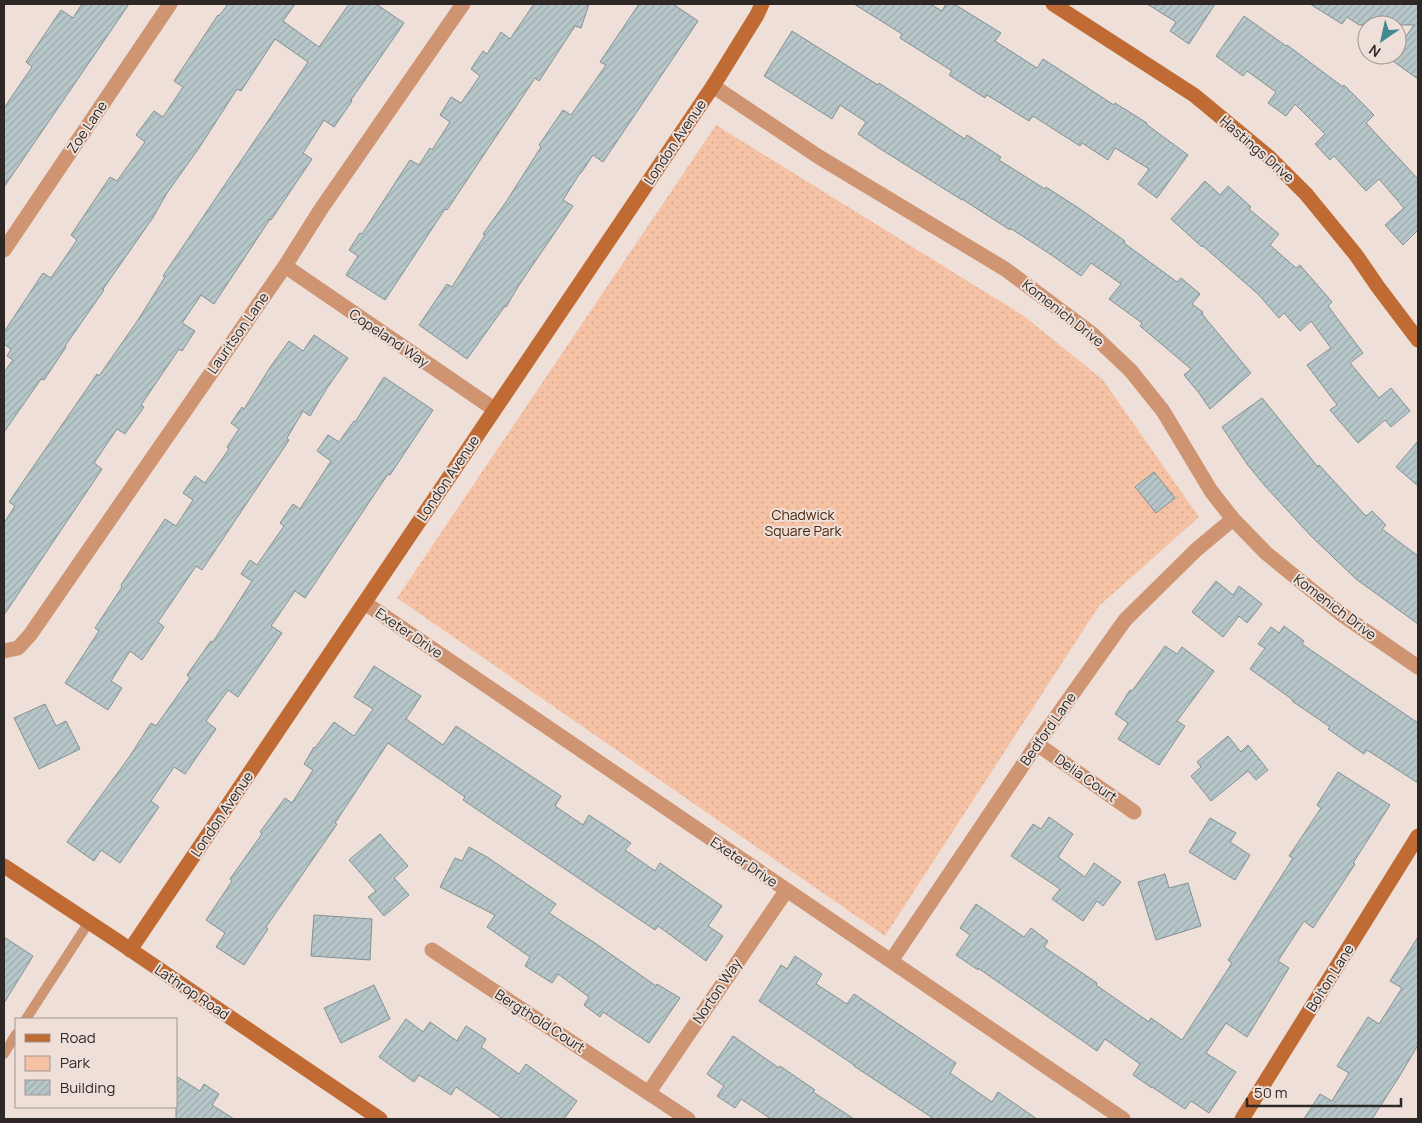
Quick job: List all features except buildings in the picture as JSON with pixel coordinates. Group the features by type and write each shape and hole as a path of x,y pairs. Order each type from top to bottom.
{"street":[{"name":"Zoe Lane","path":"4,250 170,4"},
{"name":"Lauritson Lane","path":"4,651 18,648 30,635 285,266 321,208 463,4"},
{"name":"London Avenue","path":"130,950 713,86 762,4"},
{"name":"Hastings Drive","path":"1053,4 1194,95 1269,156 1306,194 1356,255 1418,340"},
{"name":"Komenich Drive","path":"713,86 819,158 1005,269 1091,333 1131,371 1162,412 1211,491 1233,519 1266,553 1340,614 1418,667"},
{"name":"Copeland Way","path":"285,266 494,409"},
{"name":"Bedford Lane","path":"891,961 1037,744 1125,620 1196,550 1233,519"},
{"name":"Exeter Drive","path":"365,603 1123,1119"},
{"name":"Delia Court","path":"1037,744 1134,812"},
{"name":"Bolton Lane","path":"1242,1119 1418,836"},
{"name":"Lathrop Road","path":"4,866 380,1119"},
{"name":"Norton Way","path":"648,1092 786,891"},
{"name":"Bergthold Court","path":"432,950 688,1119"}],"lane":[{"path":"27,1018 89,922"},
{"path":"4,1054 15,1036"}],"green space":[{"name":"Chadwick Square Park","path":"716,125 1024,316 1103,380 1199,517 1099,606 885,936 397,598"}]}
